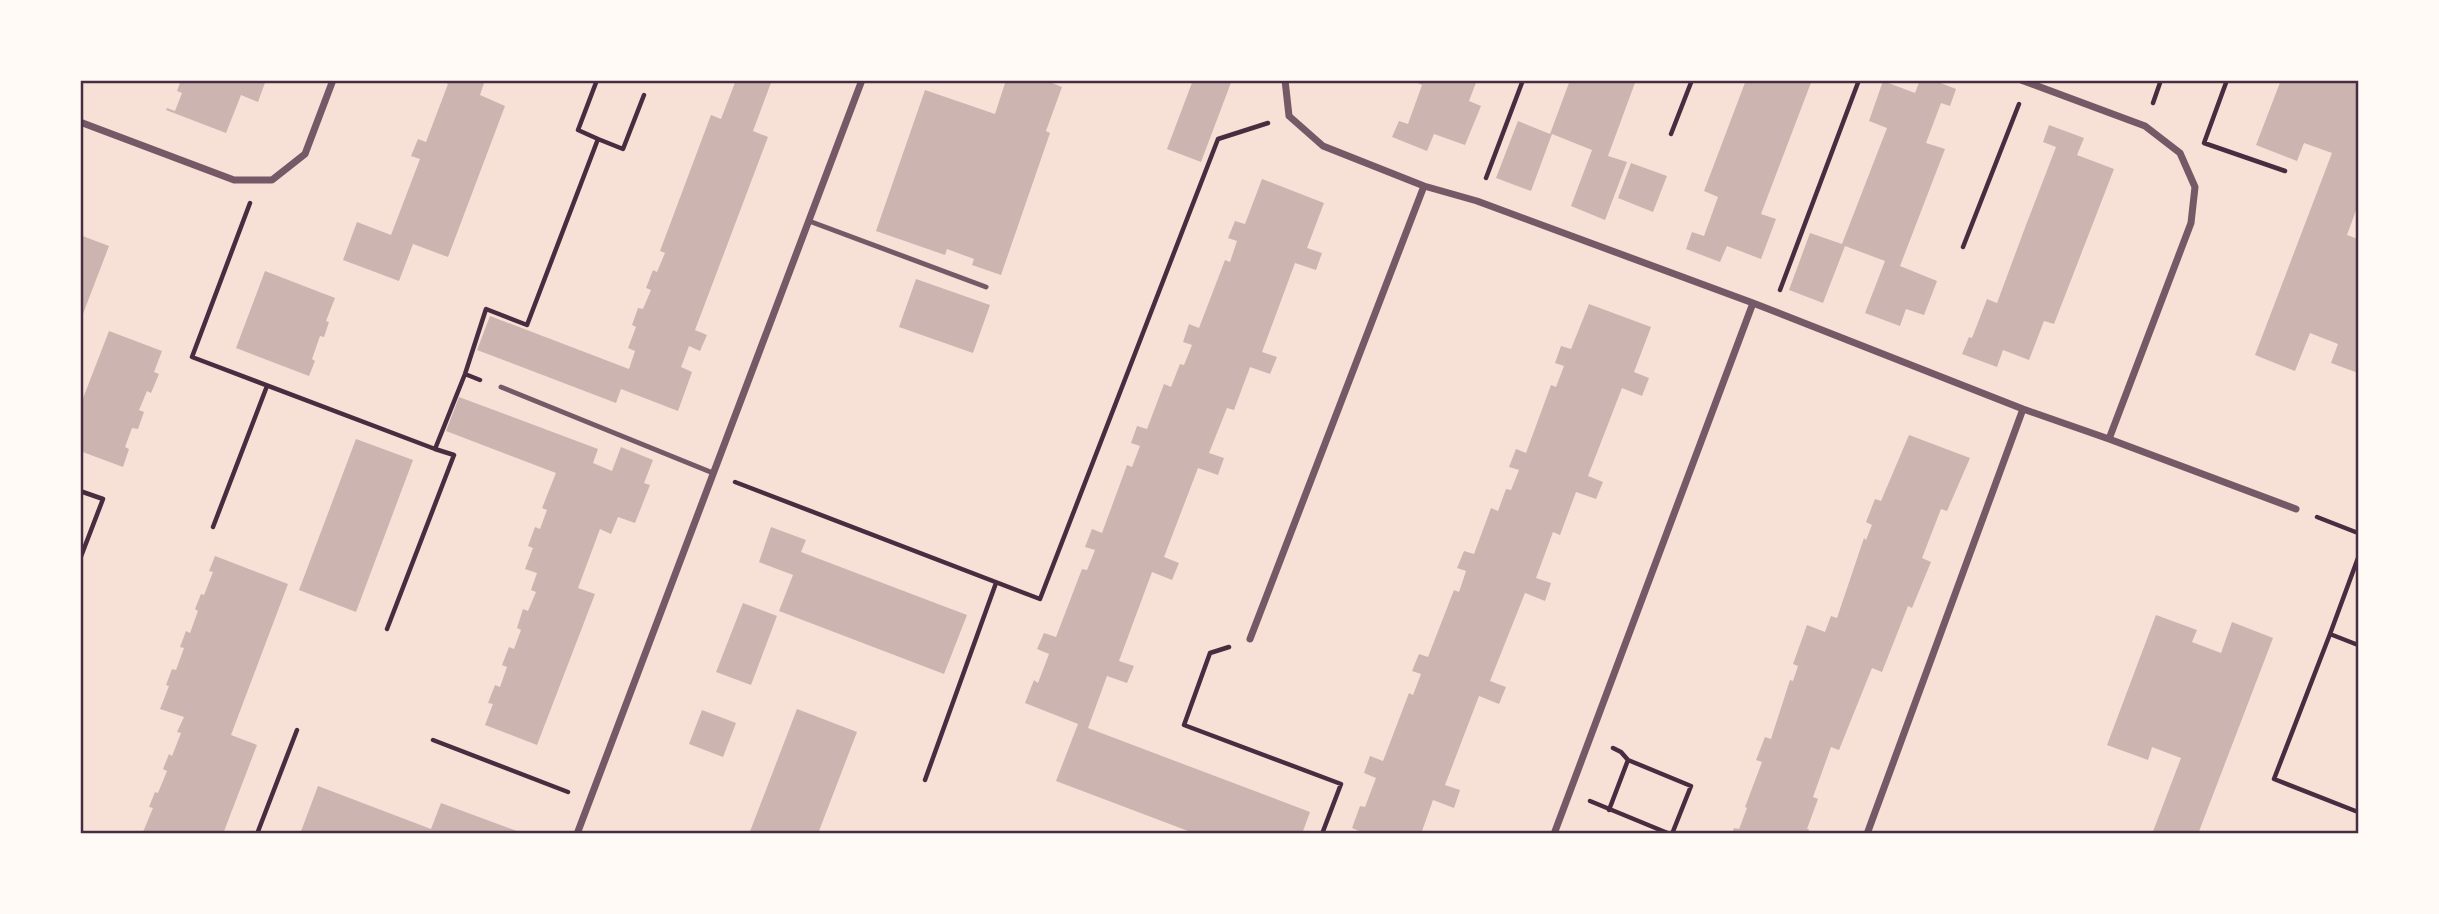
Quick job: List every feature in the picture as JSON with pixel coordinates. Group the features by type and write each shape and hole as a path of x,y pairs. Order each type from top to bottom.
{"street":[{"path":"80,122 234,180 272,180 306,154 334,80"},
{"path":"577,834 862,80"},
{"path":"1285,80 1289,116 1323,146 1424,186 1477,201 1772,310 2022,409 2296,509"},
{"path":"2021,80 2145,126 2180,153 2195,187 2191,223 2109,439"},
{"path":"1250,639 1424,186"},
{"path":"1554,834 1753,303"},
{"path":"1867,834 2022,409"}],"lane":[{"path":"809,221 986,287"},
{"path":"501,387 713,473"}],"path":[{"path":"597,80 578,130 623,149 644,95"},
{"path":"1477,201 1523,80"},
{"path":"1671,134 1692,80"},
{"path":"1772,310 1859,80"},
{"path":"2204,143 2227,80"},
{"path":"1963,247 2015,111 2033,83"},
{"path":"713,473 1040,599 1218,139 1289,116"},
{"path":"435,450 465,374 486,309 527,325 598,139"},
{"path":"2180,153 2204,143 2285,171"},
{"path":"259,180 192,357 454,455 387,629"},
{"path":"213,527 267,386"},
{"path":"80,491 103,499 80,559"},
{"path":"2296,509 2358,533"},
{"path":"2358,558 2274,779 2358,812"},
{"path":"925,780 996,583"},
{"path":"2330,634 2358,645"},
{"path":"1250,639 1210,653 1184,725 1342,784 1322,834"},
{"path":"257,834 297,730"},
{"path":"1570,791 1609,810 1671,834 1691,786 1628,760 1621,752 1590,739"},
{"path":"433,740 589,799"},
{"path":"1609,810 1628,760"}],"building":[{"path":"181,80 266,80 258,102 241,95 226,133 166,110 175,111 182,93 177,91"},
{"path":"440,80 485,80 480,95 505,106 448,257 413,244 399,281 343,260 357,222 391,235 420,159 411,156 418,139 426,142 448,84"},
{"path":"736,80 772,80 753,131 768,137 695,330 707,335 700,351 689,346 681,367 692,372 678,411 621,389 616,403 477,350 490,316 629,369 635,351 628,348 636,327 632,325 638,308 643,309 651,290 646,288 653,270 657,272 665,253 660,251 711,115 721,119"},
{"path":"1006,80 1045,80 1062,87 1046,131 1050,133 1001,275 972,265 974,259 947,249 945,255 876,231 925,90 995,114"},
{"path":"1193,80 1232,80 1201,162 1167,149"},
{"path":"1411,80 1477,80 1469,101 1481,106 1465,145 1434,134 1427,151 1392,137 1399,121 1408,124 1422,85"},
{"path":"1570,80 1636,80 1608,156 1627,162 1605,220 1571,206 1592,150 1552,134 1531,191 1496,178 1518,121 1550,134"},
{"path":"1746,80 1812,80 1761,214 1776,219 1761,259 1727,246 1720,262 1686,249 1692,232 1704,236 1718,197 1704,191"},
{"path":"1920,80 1933,80 1956,89 1950,106 1941,103 1926,143 1945,149 1900,266 1937,281 1924,315 1906,309 1900,326 1865,313 1885,261 1845,246 1823,303 1789,290 1810,233 1842,244 1887,128 1869,121 1883,81 1915,93"},
{"path":"2281,80 2358,80 2358,205 2347,235 2358,239 2358,373 2331,363 2338,344 2310,333 2295,371 2255,355 2332,153 2304,143 2297,161 2256,145"},
{"path":"2049,125 2084,138 2077,155 2114,169 2054,324 2044,321 2029,360 2003,350 1997,367 1962,354 1969,337 1972,338 1987,299 1997,303 2056,147 2043,142"},
{"path":"1631,163 1667,176 1653,212 1618,198"},
{"path":"1262,179 1324,203 1307,248 1322,253 1316,270 1295,263 1262,352 1277,357 1270,374 1250,367 1234,410 1227,408 1209,453 1224,458 1218,475 1198,468 1164,557 1179,563 1172,580 1152,572 1119,661 1134,666 1127,683 1107,676 1088,728 1310,812 1302,834 1196,834 1056,781 1078,724 1025,703 1034,680 1038,683 1049,654 1037,649 1044,633 1056,637 1082,569 1087,570 1095,550 1085,547 1092,529 1102,533 1127,465 1132,467 1140,446 1131,443 1137,426 1147,429 1164,384 1171,387 1180,364 1184,365 1192,345 1183,342 1189,324 1199,328 1225,260 1230,262 1237,241 1228,238 1235,221 1245,224"},
{"path":"80,235 109,246 81,319 80,319"},
{"path":"265,271 335,298 326,321 329,322 324,337 320,336 312,359 315,361 309,376 236,348"},
{"path":"916,279 990,305 973,353 899,327"},
{"path":"1589,304 1651,327 1634,372 1649,378 1642,396 1622,388 1588,476 1603,482 1596,499 1576,492 1560,535 1553,532 1536,578 1551,583 1545,601 1525,593 1490,681 1506,687 1499,704 1479,696 1445,785 1460,790 1454,808 1433,800 1421,834 1366,834 1352,828 1360,806 1365,807 1376,778 1364,773 1370,756 1383,761 1409,693 1413,695 1421,674 1412,671 1419,654 1428,657 1454,590 1459,592 1466,571 1457,568 1464,551 1474,554 1491,508 1498,511 1506,489 1511,490 1519,470 1509,467 1516,449 1526,453 1551,385 1556,387 1564,366 1555,363 1561,346 1571,349"},
{"path":"109,331 162,351 154,372 159,374 151,393 147,391 139,410 144,412 138,429 132,428 125,447 129,449 123,467 80,451 80,406"},
{"path":"459,397 598,449 593,463 612,471 621,447 653,460 644,483 650,485 635,523 618,517 611,534 600,529 578,588 595,594 537,745 485,725 493,704 488,703 495,685 500,687 507,667 502,665 509,647 514,649 521,630 517,628 523,609 528,611 536,592 531,590 537,573 525,569 533,548 528,546 535,527 540,529 547,510 542,508 556,473 446,431"},
{"path":"1909,435 1970,458 1947,511 1941,509 1922,558 1931,562 1912,608 1908,606 1882,672 1872,668 1839,750 1831,747 1813,797 1818,799 1807,834 1732,834 1734,828 1739,829 1747,808 1745,807 1762,762 1756,760 1765,737 1771,739 1790,680 1793,681 1798,666 1793,664 1807,625 1825,632 1831,616 1837,618 1864,538 1866,540 1872,525 1866,522 1875,499 1881,501"},
{"path":"356,439 413,460 356,612 299,590"},
{"path":"771,527 806,540 801,552 967,615 944,674 779,611 793,575 759,562"},
{"path":"215,556 288,584 231,735 257,745 223,834 147,834 143,832 153,808 149,807 167,771 163,769 169,754 172,756 181,733 177,732 184,717 160,709 172,669 176,670 184,648 180,647 186,631 190,633 198,611 195,609 213,572 209,571"},
{"path":"743,603 777,616 751,685 716,672"},
{"path":"2156,615 2197,630 2192,642 2221,653 2232,622 2273,638 2198,834 2152,834 2181,758 2152,747 2148,760 2107,745"},
{"path":"797,709 857,732 818,834 749,834"},
{"path":"702,710 736,723 723,757 689,744"},
{"path":"318,786 431,829 441,803 517,831 516,834 300,834"}]}
